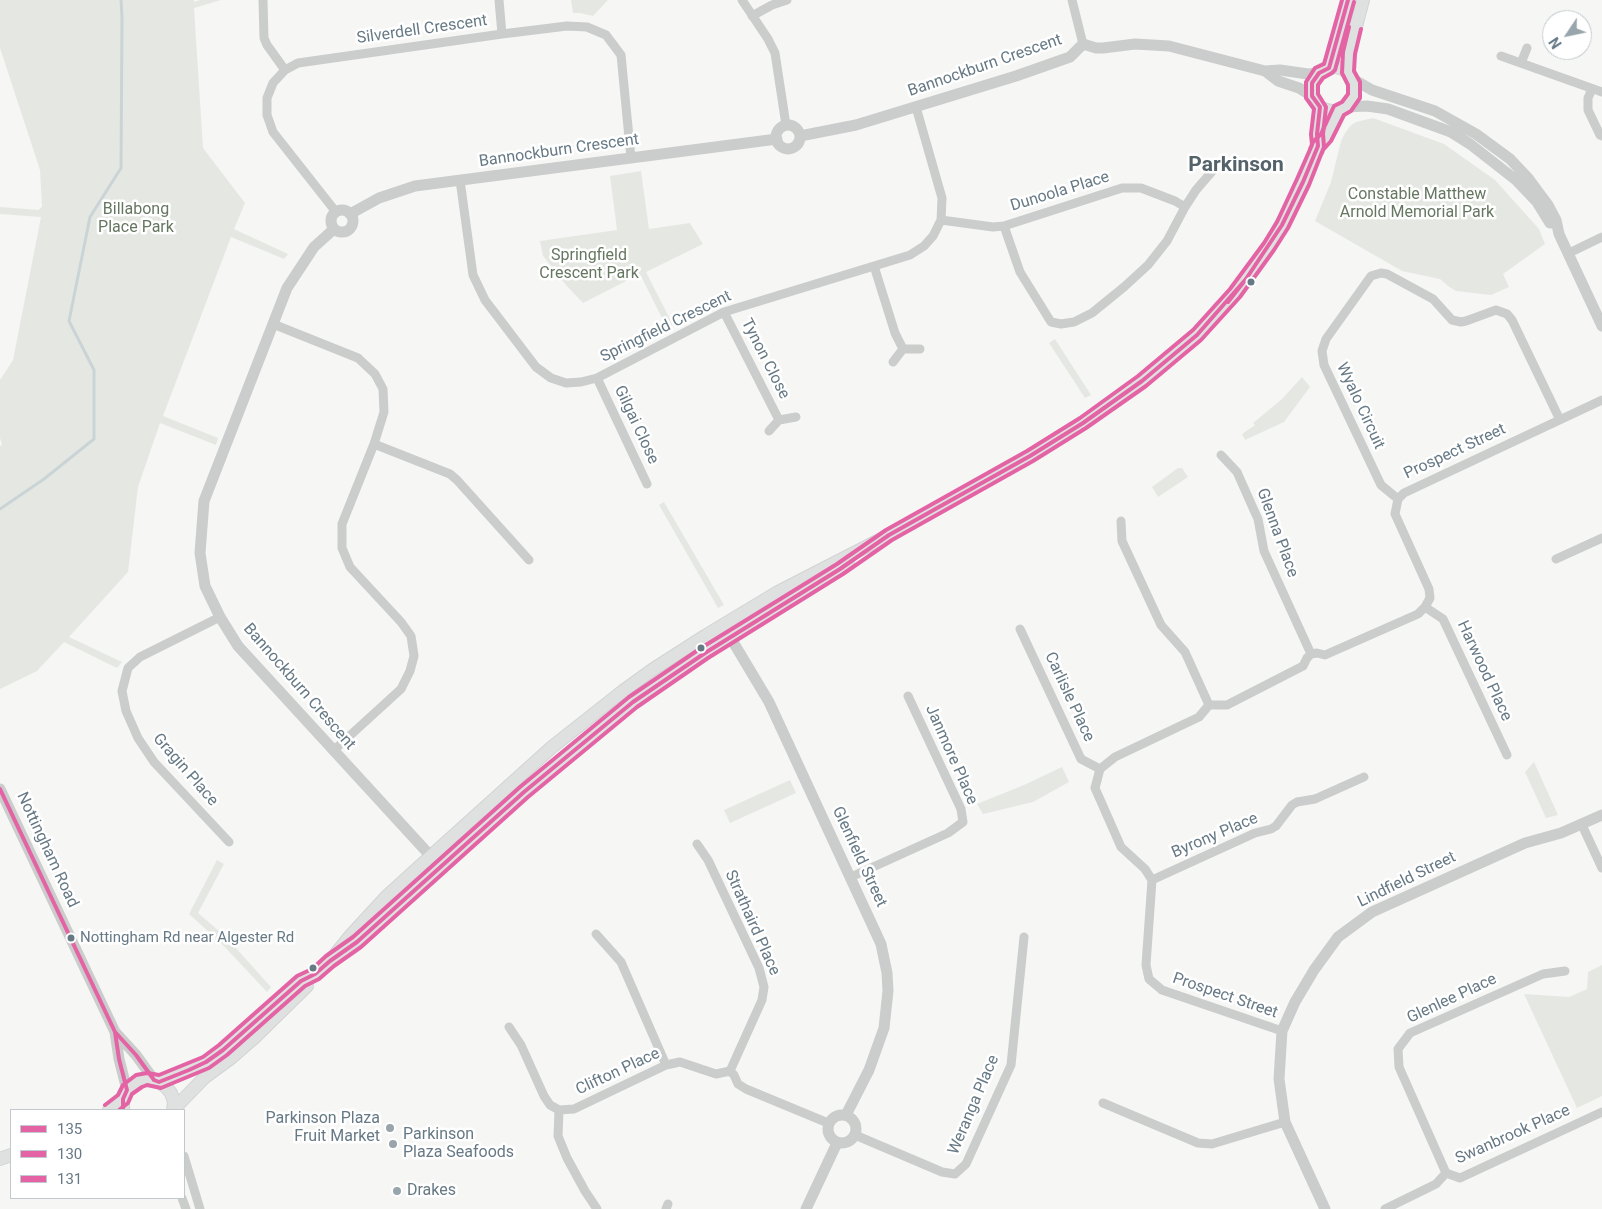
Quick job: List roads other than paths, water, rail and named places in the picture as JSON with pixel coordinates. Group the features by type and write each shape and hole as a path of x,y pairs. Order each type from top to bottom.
{"main road":[{"path":"1318,146 1316,101 1312,83 1324,70 1348,0"},
{"path":"330,961 386,897 430,856 552,747 652,670 778,592 889,535 1030,456 1083,423 1142,381 1197,335 1235,293 1269,246 1292,204 1318,146 1326,138 1342,109 1354,96 1355,90 1350,76 1349,53 1363,0"},
{"path":"1324,70 1336,68 1350,76"},
{"path":"1316,101 1332,111 1342,109"},
{"path":"156,1081 189,1070 211,1058 238,1038 301,981 315,974 357,942 524,792 633,702 730,637 840,569 889,535"},
{"path":"175,1109 205,1077 254,1038 306,987 315,974"},
{"path":"110,1109 125,1100 139,1081 146,1079 166,1086 171,1093 174,1109"}],"street":[{"path":"263,0 264,38 285,70 273,83 266,98 266,115 273,132 336,212"},
{"path":"499,0 502,34"},
{"path":"742,0 775,53 786,125"},
{"path":"752,16 772,5 787,0"},
{"path":"1072,0 1083,44"},
{"name":"Silverdell Crescent","path":"285,70 298,63 502,34 567,26 587,27 606,36 621,55 631,158"},
{"name":"Bannockburn Crescent","path":"800,136 856,125 1064,60 1070,57 1083,44 1096,48 1135,44 1170,46 1265,71 1280,70 1308,74 1324,70"},
{"path":"1521,63 1527,48"},
{"path":"1501,56 1602,92"},
{"name":"Bannockburn Crescent","path":"1265,71 1278,80 1299,88 1316,101"},
{"path":"1350,76 1372,90 1435,111 1476,134 1510,159 1524,173 1548,205 1602,326"},
{"path":"1592,89 1588,98 1588,110 1602,136"},
{"path":"1342,109 1367,106 1388,110 1451,132 1470,144 1516,180 1537,202 1560,234"},
{"path":"916,107 942,198 941,220"},
{"path":"786,125 795,127 800,136 798,143 788,149 780,146 777,139 778,132 786,125"},
{"name":"Bannockburn Crescent","path":"350,214 379,198 415,186 777,139"},
{"path":"1004,226 1020,272 1051,322 1061,324 1074,322 1092,313 1148,265 1167,241 1196,190 1215,168"},
{"name":"Springfield Crescent","path":"460,180 473,275 485,300 536,367 551,378 566,382 581,382 597,378 724,312 910,255 924,246 933,236 941,220"},
{"name":"Dunoola Place","path":"941,220 993,227 1004,226 1122,188 1141,188 1175,201 1185,207"},
{"path":"344,210 350,214 353,223 348,230 342,232 334,229 331,220 336,212 344,210"},
{"name":"Bannockburn Crescent","path":"334,229 314,247 287,288 204,502 200,553 205,586 220,617 238,646 333,752 441,867"},
{"path":"1569,253 1602,238"},
{"path":"874,266 895,333 903,349"},
{"name":"Wyalo Circuit","path":"1398,500 1381,485 1324,365 1322,351 1326,339 1370,276 1381,273 1387,274 1433,299 1452,320 1466,321 1492,310 1498,310 1507,314 1512,320 1560,420"},
{"name":"Tynon Close","path":"724,312 779,420"},
{"path":"273,324 358,358 375,374 383,388 384,412 374,444 342,524 342,548 350,567 401,622 411,636 414,656 402,689 333,752"},
{"path":"903,349 920,349"},
{"path":"893,362 903,349"},
{"name":"Gilgai Close","path":"597,378 648,484"},
{"name":"Prospect Street","path":"1425,607 1430,598 1429,589 1395,514 1398,500 1404,493 1602,400"},
{"name":"Tynon Close","path":"769,432 779,420 796,417"},
{"path":"374,444 450,474 529,560"},
{"name":"Glenna Place","path":"1221,455 1236,472 1258,519 1264,551 1311,654"},
{"path":"1121,521 1122,541 1160,625 1185,652 1209,705"},
{"path":"1556,559 1602,538"},
{"path":"1209,705 1226,705 1304,666 1311,654 1317,653 1325,656 1418,614 1425,607"},
{"name":"Harwood Place","path":"1425,607 1443,619 1507,755"},
{"name":"Gragin Place","path":"220,617 140,657 128,668 122,691 126,711 138,738 154,762 229,842"},
{"name":"Glenfield Street","path":"723,625 769,702 881,944 887,973 888,991 884,1028 869,1070 846,1115"},
{"name":"Carlisle Place","path":"1020,629 1081,759 1100,769"},
{"name":"Janmore Place","path":"850,877 948,833 962,822 961,809 908,696"},
{"path":"1152,880 1145,869 1121,847 1095,788 1100,769 1115,758 1199,717 1209,705"},
{"name":"Byrony Place","path":"1152,880 1255,833 1271,829 1276,826 1288,810 1297,802 1315,799 1364,777"},
{"name":"Nottingham Road","path":"0,789 115,1032 125,1100"},
{"name":"Lindfield Street","path":"1325,1209 1285,1122 1279,1079 1282,1031 1295,1002 1314,970 1338,937 1372,912 1525,843 1582,825 1602,815"},
{"path":"1582,825 1602,868"},
{"name":"Strathaird Place","path":"697,844 708,860 759,968 764,987 762,1000 730,1071"},
{"name":"Prospect Street","path":"1152,880 1146,965 1149,979 1162,990 1282,1031"},
{"path":"596,934 621,962 666,1065"},
{"name":"Weranga Place","path":"855,1135 942,1172 956,1174 966,1164 1010,1065 1024,937"},
{"name":"Glenlee Place","path":"1446,1173 1399,1067 1398,1049 1410,1033 1543,974 1565,971"},
{"path":"509,1027 521,1045 544,1096 550,1105 559,1110 558,1136 581,1183 597,1209"},
{"name":"Nottingham Road","path":"115,1032 156,1081"},
{"name":"Clifton Place","path":"559,1110 574,1109 666,1065 680,1062 716,1074 730,1071"},
{"path":"730,1071 738,1084 746,1089 828,1123"},
{"path":"1103,1103 1198,1143 1212,1144 1285,1122"},
{"name":"Swanbrook Place","path":"1385,1209 1436,1184 1446,1173 1460,1178 1602,1112"},
{"path":"838,1115 846,1115 854,1121 855,1135 849,1142 837,1143 832,1140 828,1132 828,1123 838,1115"},
{"path":"806,1209 837,1143"},
{"path":"185,1159 200,1209"}],"waterway":[{"path":"0,509 44,479 94,439 94,370 69,321 90,217 121,168 121,0"}],"place":[{"name":"Nottingham Rd near Algester Rd","path":"71,938"},
{"name":"Parkinson Plaza Fruit Market","path":"390,1128"},
{"name":"Parkinson Plaza Seafoods","path":"393,1144"},
{"name":"Drakes","path":"397,1191"}],"district":[{"name":"Parkinson","path":"1236,166"}],"park label":[{"name":"Constable Matthew Arnold Memorial Park","path":"1417,204"},
{"name":"Billabong Place Park","path":"136,219"},
{"name":"Springfield Crescent Park","path":"589,265"}]}
